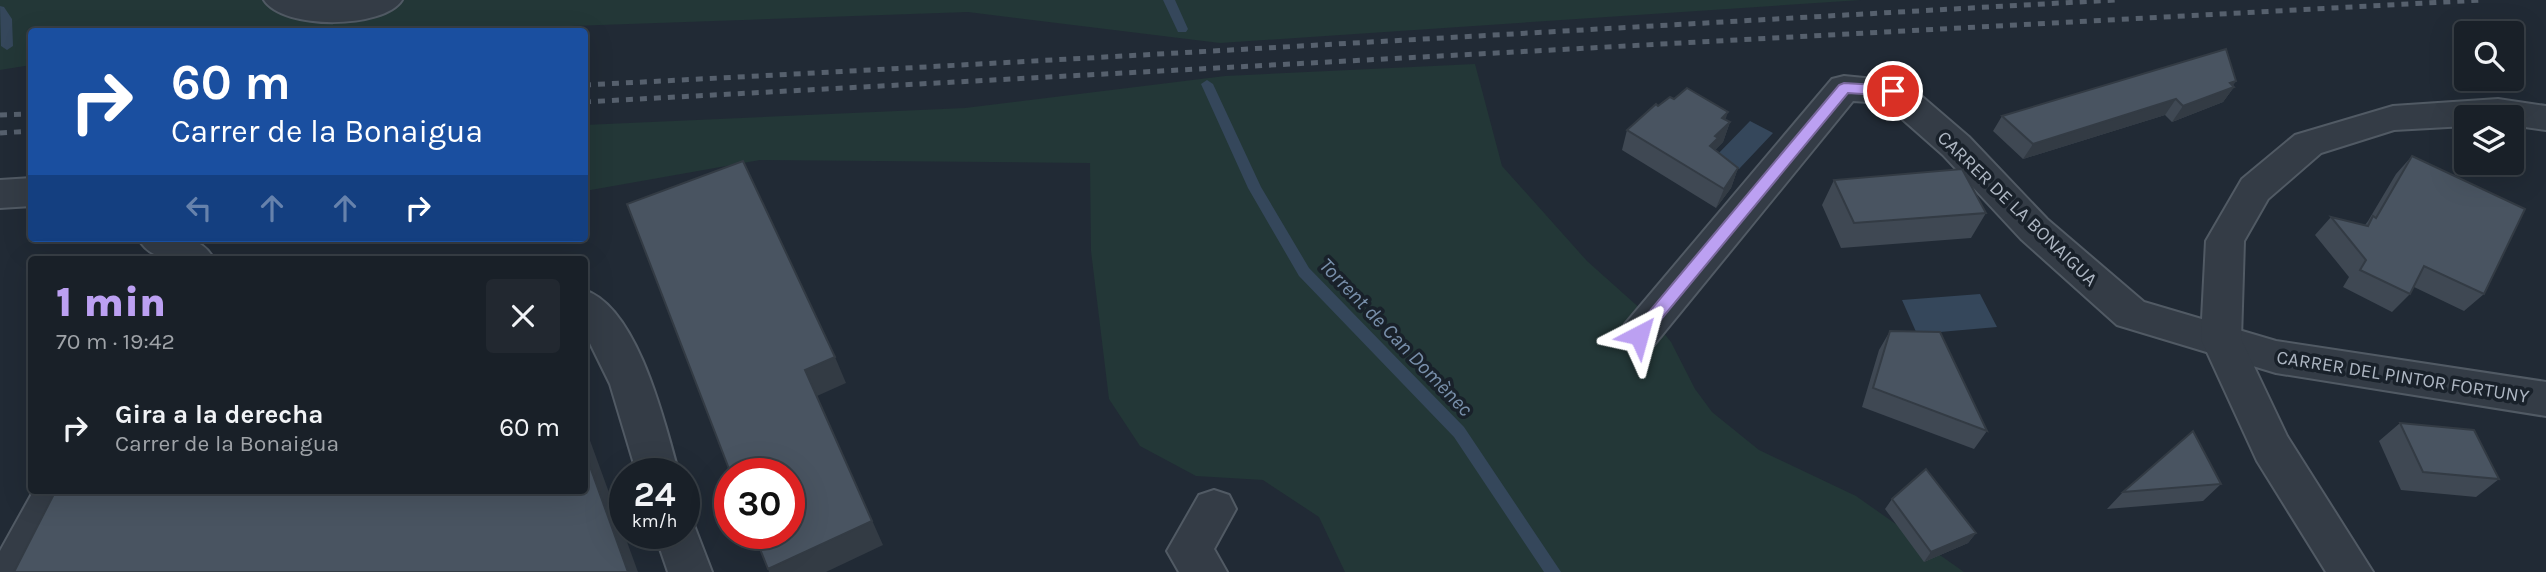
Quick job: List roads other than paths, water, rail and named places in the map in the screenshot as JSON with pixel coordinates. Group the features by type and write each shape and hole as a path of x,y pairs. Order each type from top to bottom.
{"street":[{"path":"280,0 297,9 323,13 352,10 386,0"},
{"name":"CARRER DE LA BONAIGUA","path":"1639,335 1844,88 1893,91 1956,146 2034,229 2131,314 2221,339"},
{"path":"2351,572 2272,448 2221,339 2225,241 2255,189 2308,144 2393,118 2498,111 2546,118"},
{"path":"0,194 28,192"},
{"path":"165,242 190,256"},
{"path":"588,310 607,332 626,374 653,458"},
{"name":"CARRER DEL PINTOR FORTUNY","path":"2221,339 2276,357 2546,398"},
{"path":"12,572 55,494"},
{"path":"1205,572 1189,551 1214,509"},
{"path":"682,549 690,572"}],"water":[{"path":"1750,121 1773,133 1739,169 1716,156"},
{"path":"1980,294 1997,327 1917,334 1902,300"}],"waterway":[{"name":"Torrent de Can Domènec","path":"1169,0 1182,29"},
{"path":"0,10 6,19 7,46"},
{"name":"Torrent de Can Domènec","path":"1207,84 1255,188 1304,272 1459,432 1553,572"}],"railway":[{"path":"588,85 2115,0"},
{"path":"588,102 2481,0"},
{"path":"0,115 28,114"},
{"path":"0,133 28,131"}]}
